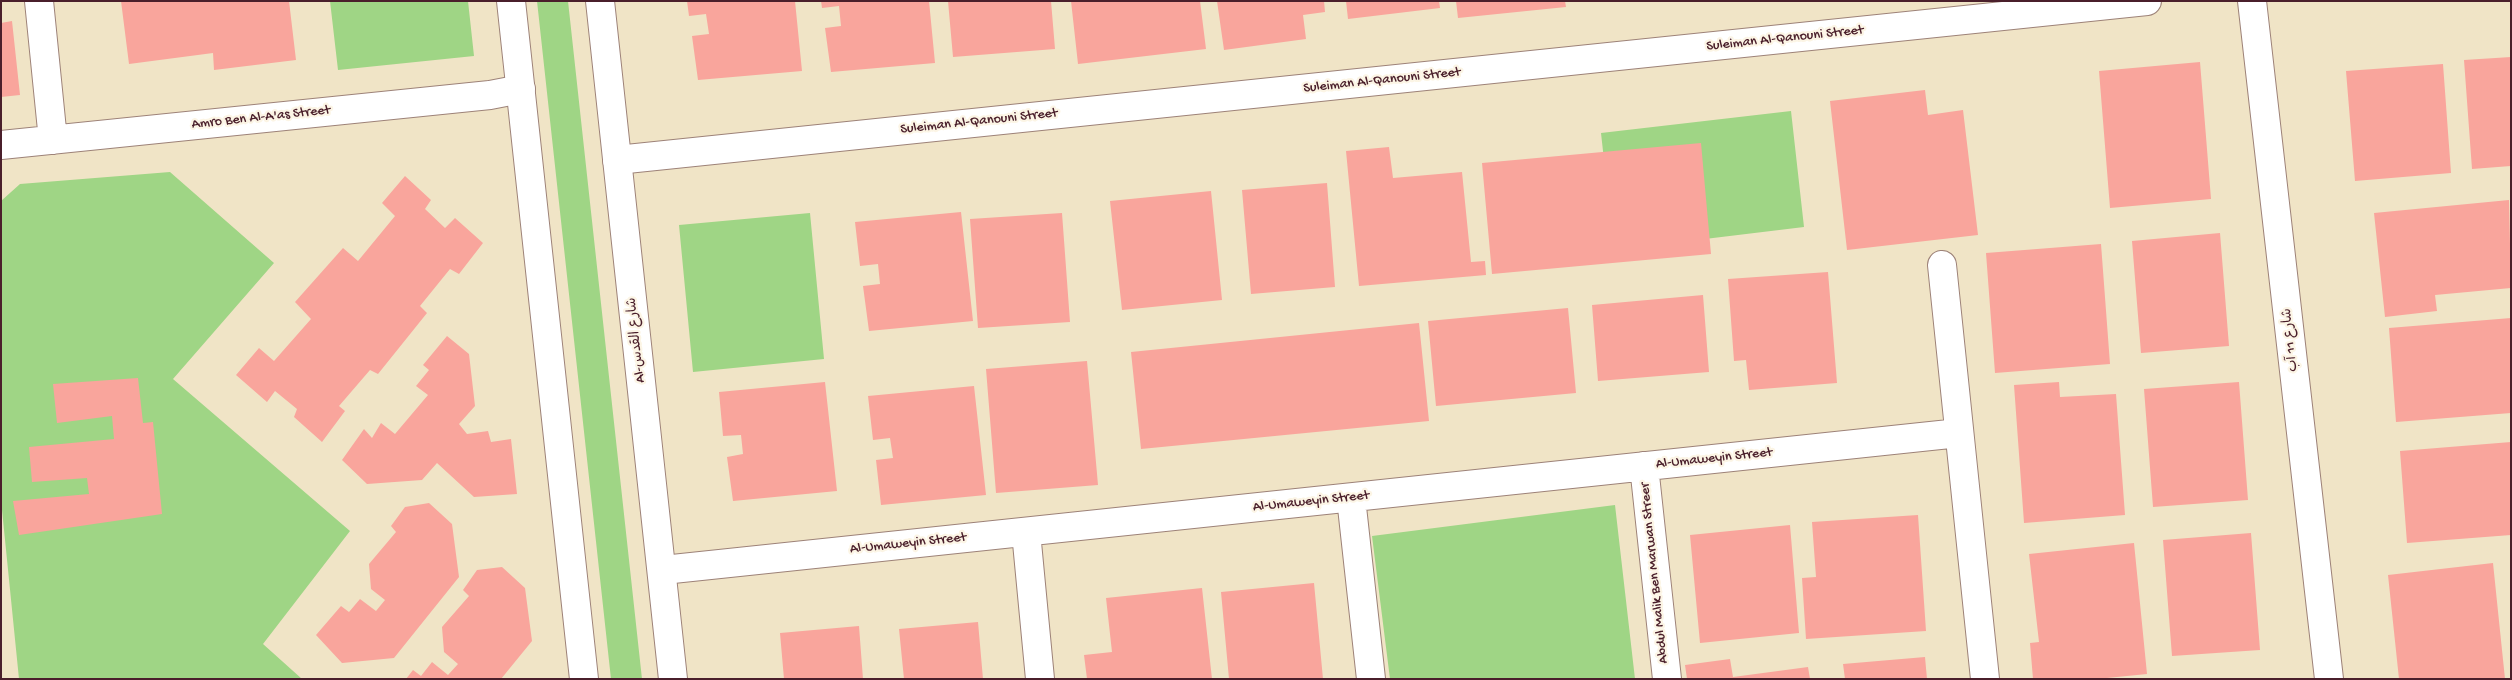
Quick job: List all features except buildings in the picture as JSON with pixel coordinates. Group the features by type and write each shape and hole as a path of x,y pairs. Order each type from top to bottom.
{"street":[{"path":"39,1 53,140"},
{"path":"511,1 584,679"},
{"name":"Al-شارع القدس","path":"600,1 663,570 673,679"},
{"name":"Suleiman Al-Qanouni Street","path":"617,160 2147,1"},
{"name":"شارع 11 آب","path":"2252,1 2329,679"},
{"name":"Amro Ben Al-A'as Street","path":"1,146 490,95 521,89"},
{"path":"1942,265 1985,679"},
{"name":"Al-Umaweyin Street","path":"663,570 1959,433"},
{"name":"Abdul Malik Ben Marwan Streer","path":"1644,466 1667,679"},
{"path":"1351,498 1371,679"},
{"path":"1026,532 1040,679"}],"green space":[{"path":"330,1 468,1 474,56 338,70"},
{"path":"537,1 568,1 642,679 611,679"},
{"path":"1791,111 1804,227 1614,250 1601,133"},
{"path":"170,172 274,263 173,379 350,531 263,644 302,679 19,679 1,500 1,201 20,184"},
{"path":"810,213 824,359 693,372 679,225"},
{"path":"1615,505 1635,679 1390,679 1372,536"}]}
